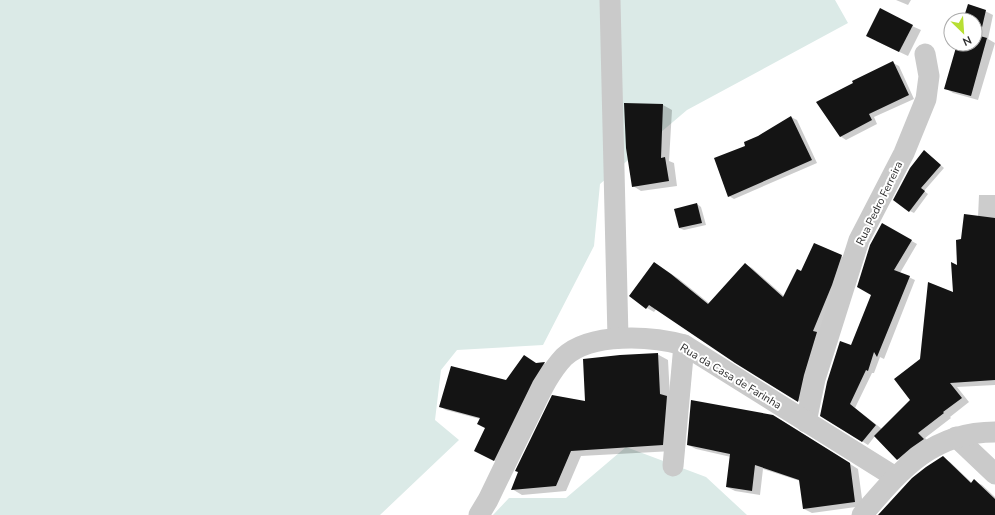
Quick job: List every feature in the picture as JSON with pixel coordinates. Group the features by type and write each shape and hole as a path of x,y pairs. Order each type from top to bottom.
{"street":[{"path":"610,0 618,338"},
{"name":"Rua Pedro Ferreira","path":"806,422 815,379 860,240 904,153 926,99 928,76 925,54"},
{"name":"Rua da Casa de Farinha","path":"479,515 488,500 548,378 565,357 582,345 618,338 668,341 684,345 895,477"},
{"path":"673,466 684,345"},
{"path":"862,515 895,477 915,459 942,442 956,437 995,432"},
{"path":"956,437 995,474"}],"shaded area":[{"path":"0,0 835,0 848,23 687,110 600,184 594,246 543,345 457,350 441,370 435,420 459,440 380,515 0,515"},
{"path":"626,447 706,477 747,515 493,515 509,498 566,498"}],"building":[{"path":"968,4 986,10 983,23 983,12 966,12"},
{"path":"880,8 913,25 899,52 866,36"},
{"path":"983,37 987,38 971,96 944,89 955,52 983,52"},
{"path":"893,61 909,95 869,114 872,120 840,137 816,102 853,83 852,81"},
{"path":"624,103 663,104 661,158 665,157 669,181 632,187 626,148"},
{"path":"791,116 812,160 728,197 714,158 745,146 744,142 758,136"},
{"path":"924,150 941,165 921,188 925,191 909,212 893,200 910,168"},
{"path":"697,203 702,223 679,228 674,209"},
{"path":"964,214 995,218 995,380 950,383 962,398 918,433 924,439 897,460 874,436 910,400 894,379 920,359 928,282 953,292 951,262 957,265 956,240 961,239"},
{"path":"882,223 912,240 894,270 910,276 877,357 874,352 868,371 866,370 850,404 876,425 862,442 820,416 827,382 840,341 851,345 871,295 857,287 870,245"},
{"path":"814,243 842,255 832,285 813,331 817,332 804,375 798,402 735,363 649,305 646,309 629,296 654,262 708,304 745,263 783,297 797,269 801,271"},
{"path":"658,353 660,394 667,396 663,445 571,451 556,486 511,490 518,472 515,471 552,395 585,401 583,359"},
{"path":"524,355 536,363 545,362 533,381 494,461 474,451 485,428 477,424 480,418 439,407 451,366 506,380"},
{"path":"691,400 773,415 850,463 855,502 803,509 799,480 755,465 752,491 726,487 730,454 687,445"},
{"path":"943,456 971,483 974,479 995,499 995,515 878,515 912,478"}]}
